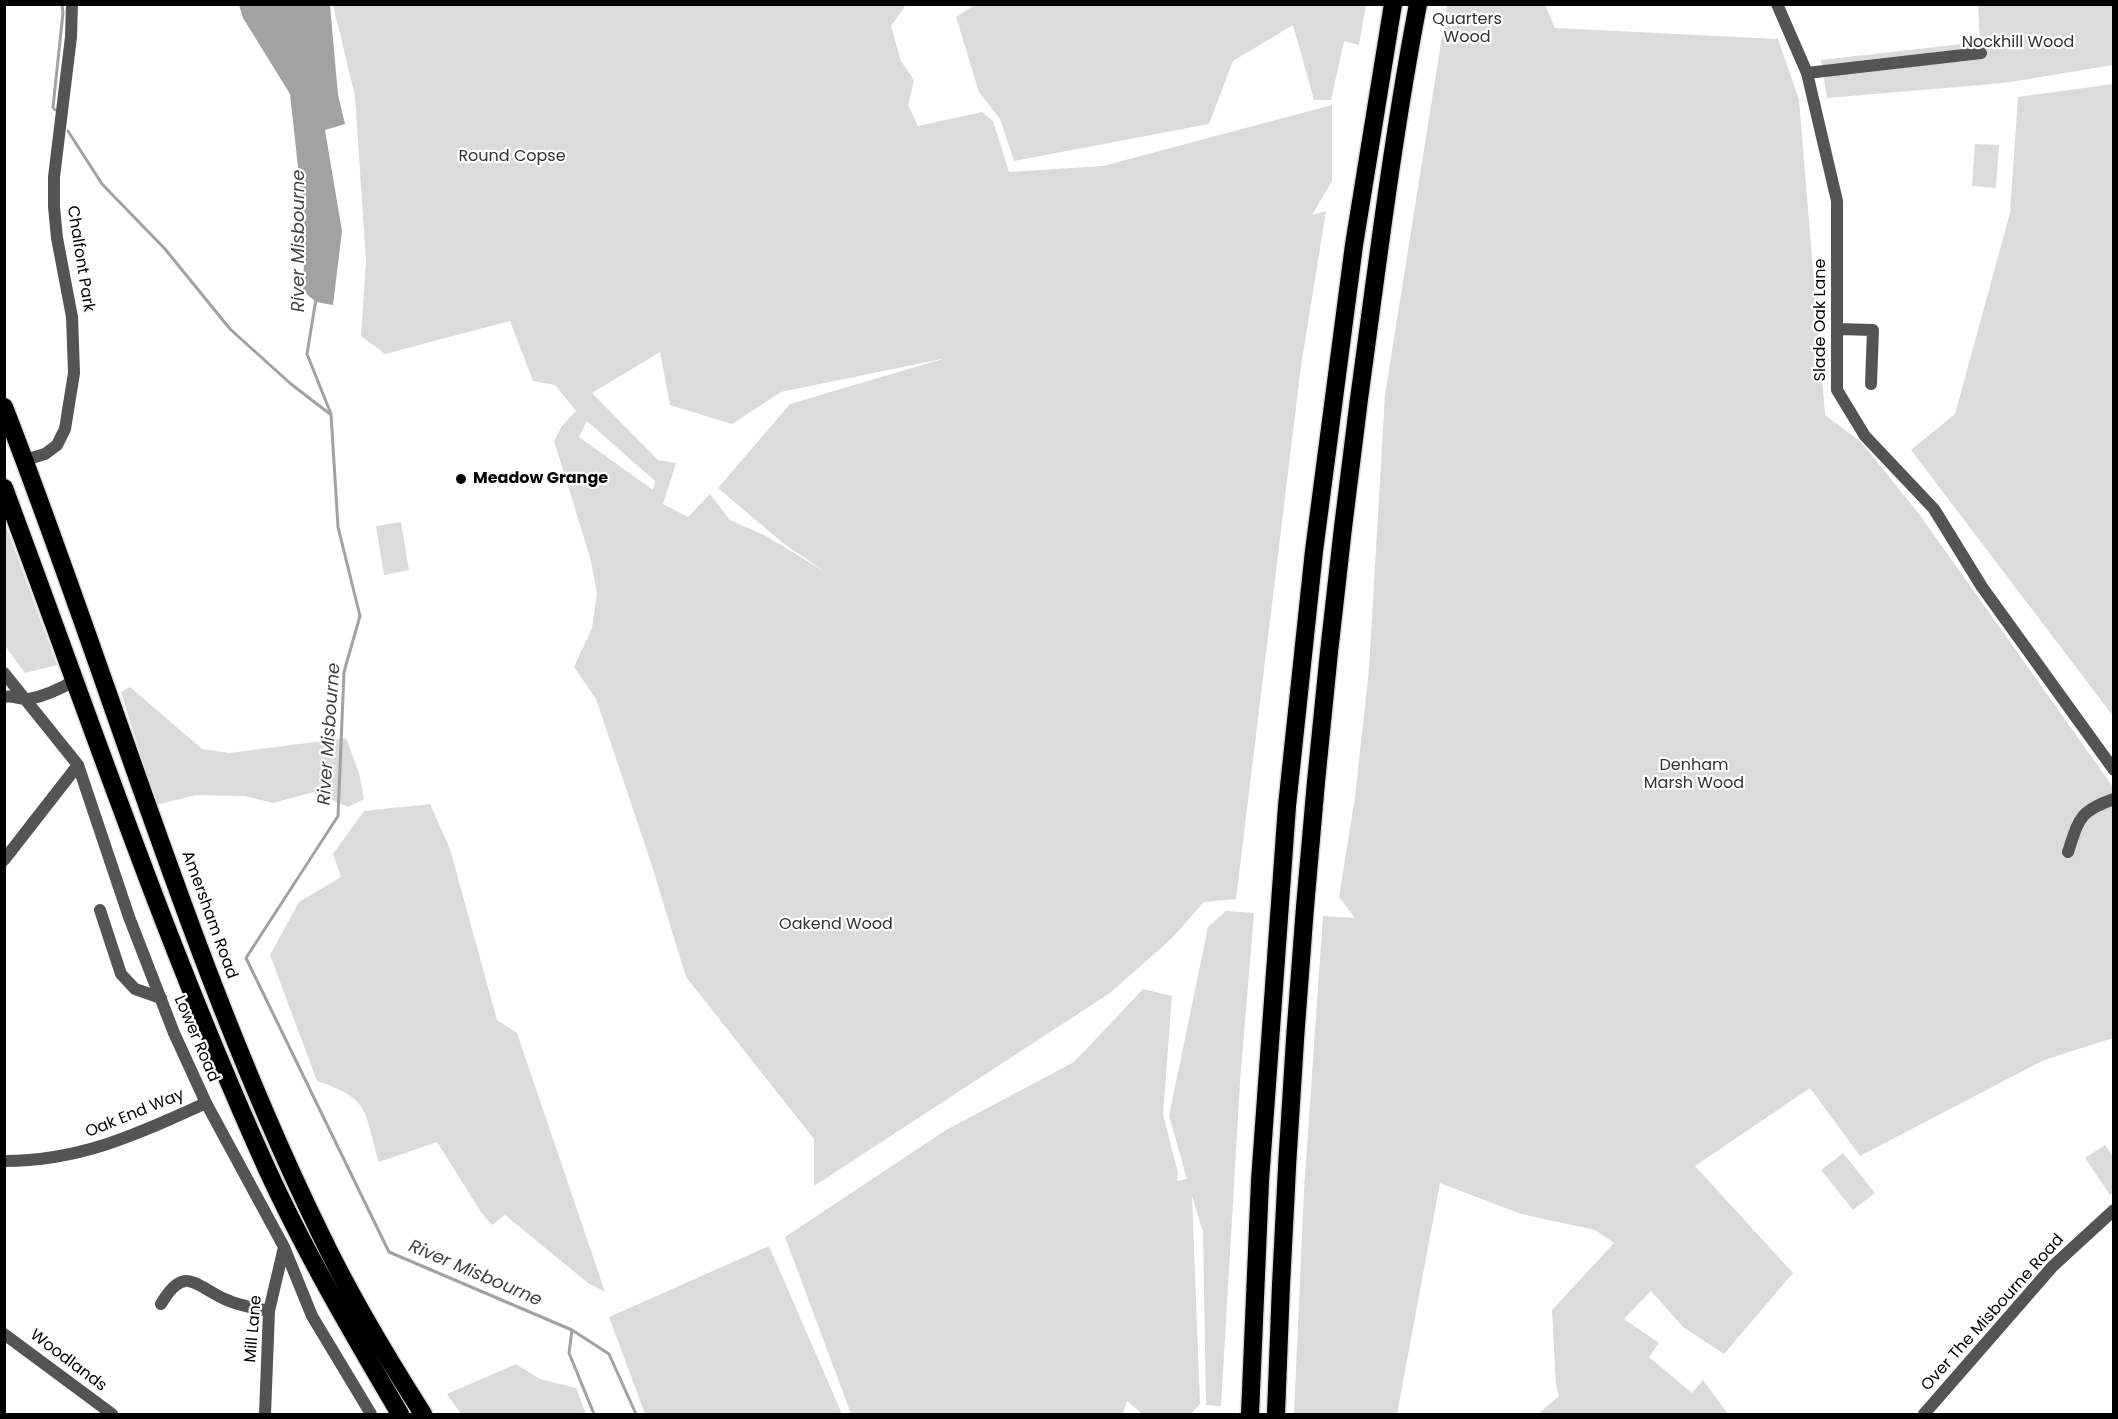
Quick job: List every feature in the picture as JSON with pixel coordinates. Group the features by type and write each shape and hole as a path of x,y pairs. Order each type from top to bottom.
{"highway":[{"path":"1250,1414 1262,1146 1287,806 1314,551 1354,246 1393,4"},
{"path":"1275,1414 1294,1042 1324,691 1339,550 1379,248 1418,4"},
{"name":"Amersham Road","path":"4,407 25,460 203,962 282,1151 348,1288 423,1414"},
{"path":"4,488 182,968 268,1170 326,1288 400,1414"}],"street":[{"name":"Chalfont Park","path":"25,460 45,454 57,445 65,429 74,373 72,317 57,238 54,207 54,177 71,37 72,4"},
{"name":"Slade Oak Lane","path":"1777,4 1807,73 1837,201 1837,390 1865,436 1934,508 1982,587 2114,770"},
{"path":"1807,73 1981,54"},
{"path":"1837,329 1872,330 1871,384"},
{"name":"Lower Road","path":"4,674 78,765 129,917 160,998 206,1103 284,1247 312,1316 371,1414"},
{"path":"4,698 12,696 27,700 76,680"},
{"path":"4,860 78,765"},
{"path":"2068,852 2078,822 2090,807 2114,800"},
{"path":"100,910 121,974 135,988 160,998"},
{"name":"Oak End Way","path":"4,1161 39,1161 89,1151 143,1132 206,1103"},
{"name":"Over The Misbourne Road","path":"1924,1414 2053,1266 2114,1210"},
{"name":"Mill Lane","path":"265,1414 269,1311 284,1247"},
{"path":"161,1304 172,1286 181,1282 196,1282 226,1300 269,1311"},
{"name":"Woodlands","path":"4,1334 112,1414"}],"green space":[{"path":"976,4 1366,5 1359,45 1344,41 1331,100 1314,100 1293,25 1233,61 1209,124 1014,161 1000,119 979,92 956,17"},
{"path":"333,5 906,5 891,26 901,61 914,80 908,105 918,126 982,112 993,121 1009,172 1103,166 1332,105 1332,181 1312,215 1326,211 1301,366 1236,899 1204,902 1171,939 1110,993 814,1186 814,1139 686,977 651,863 596,699 574,667 592,628 597,593 590,557 554,441 562,426 576,411 555,385 533,381 510,321 385,354 361,336 366,261 355,96","holes":["660,352 670,405 732,424 781,392 946,358 790,404 718,488 784,544 827,573 766,536 730,520 710,494 688,517 663,504 676,463 658,460 592,393","587,421 655,481 653,490 579,437"]},
{"name":"Denham Marsh Wood","path":"1447,5 1545,5 1555,28 1778,39 1799,100 1825,415 1861,442 1919,514 2113,787 2113,1038 2044,1060 1860,1156 1810,1088 1695,1166 1793,1273 1724,1354 1683,1327 1651,1291 1624,1319 1659,1343 1649,1357 1692,1393 1703,1380 1728,1414 1538,1414 1559,1396 1556,1386 1552,1310 1614,1243 1595,1230 1521,1214 1440,1183 1397,1414 1294,1414 1304,1190 1323,916 1355,918 1339,897 1355,797 1369,669 1385,395"},
{"name":"Nockhill Wood","path":"1978,5 2113,5 2113,65 2004,83 1827,98 1821,60 1980,42"},
{"path":"2114,84 2113,716 1911,450 1955,414 2010,213 2018,97"},
{"path":"1975,144 1999,145 1996,188 1972,186"},
{"path":"401,522 409,570 384,575 376,526"},
{"path":"4,523 57,665 25,673 5,646"},
{"path":"130,687 202,749 229,753 346,738 359,773 364,799 348,807 314,792 273,803 245,796 196,795 156,805 121,692"},
{"path":"430,804 450,849 497,1020 517,1033 605,1292 588,1283 505,1215 492,1225 481,1212 437,1142 379,1162 363,1109 347,1094 317,1081 270,955 299,902 341,877 333,854 364,811"},
{"path":"1226,911 1254,913 1240,1082 1221,1406 1206,1405 1203,1232 1192,1196 1200,1404 1191,1414 1141,1413 1127,1401 1123,1414 851,1414 785,1237 946,1130 1074,1062 1143,989 1172,996 1163,1114 1178,1173 1177,1181 1187,1179 1169,1116 1208,927"},
{"path":"2105,1145 2113,1157 2113,1193 2110,1195 2085,1158"},
{"path":"1843,1153 1875,1193 1853,1210 1821,1170"},
{"path":"769,1246 842,1414 645,1414 609,1317"},
{"path":"516,1364 540,1379 576,1388 586,1414 461,1414 447,1394"}],"shaded area":[{"path":"239,5 330,5 338,95 345,124 325,130 342,231 333,305 316,302 303,291 305,231 290,94 243,18"}],"waterway":[{"path":"55,110 53,107 62,4"},
{"path":"68,131 102,184 165,249 230,329 291,384 330,414"},
{"name":"River Misbourne","path":"316,299 307,354 331,414 338,527 360,616 344,672 338,816 246,958 389,1252 572,1330 609,1354 636,1414"},
{"name":"River Misbourne","path":"572,1330 569,1353 594,1414"}],"place":[{"name":"Meadow Grange","path":"461,479"}],"park label":[{"name":"Quarters Wood","path":"1467,29"},
{"name":"Round Copse","path":"512,157"},
{"name":"Oakend Wood","path":"836,925"}]}
